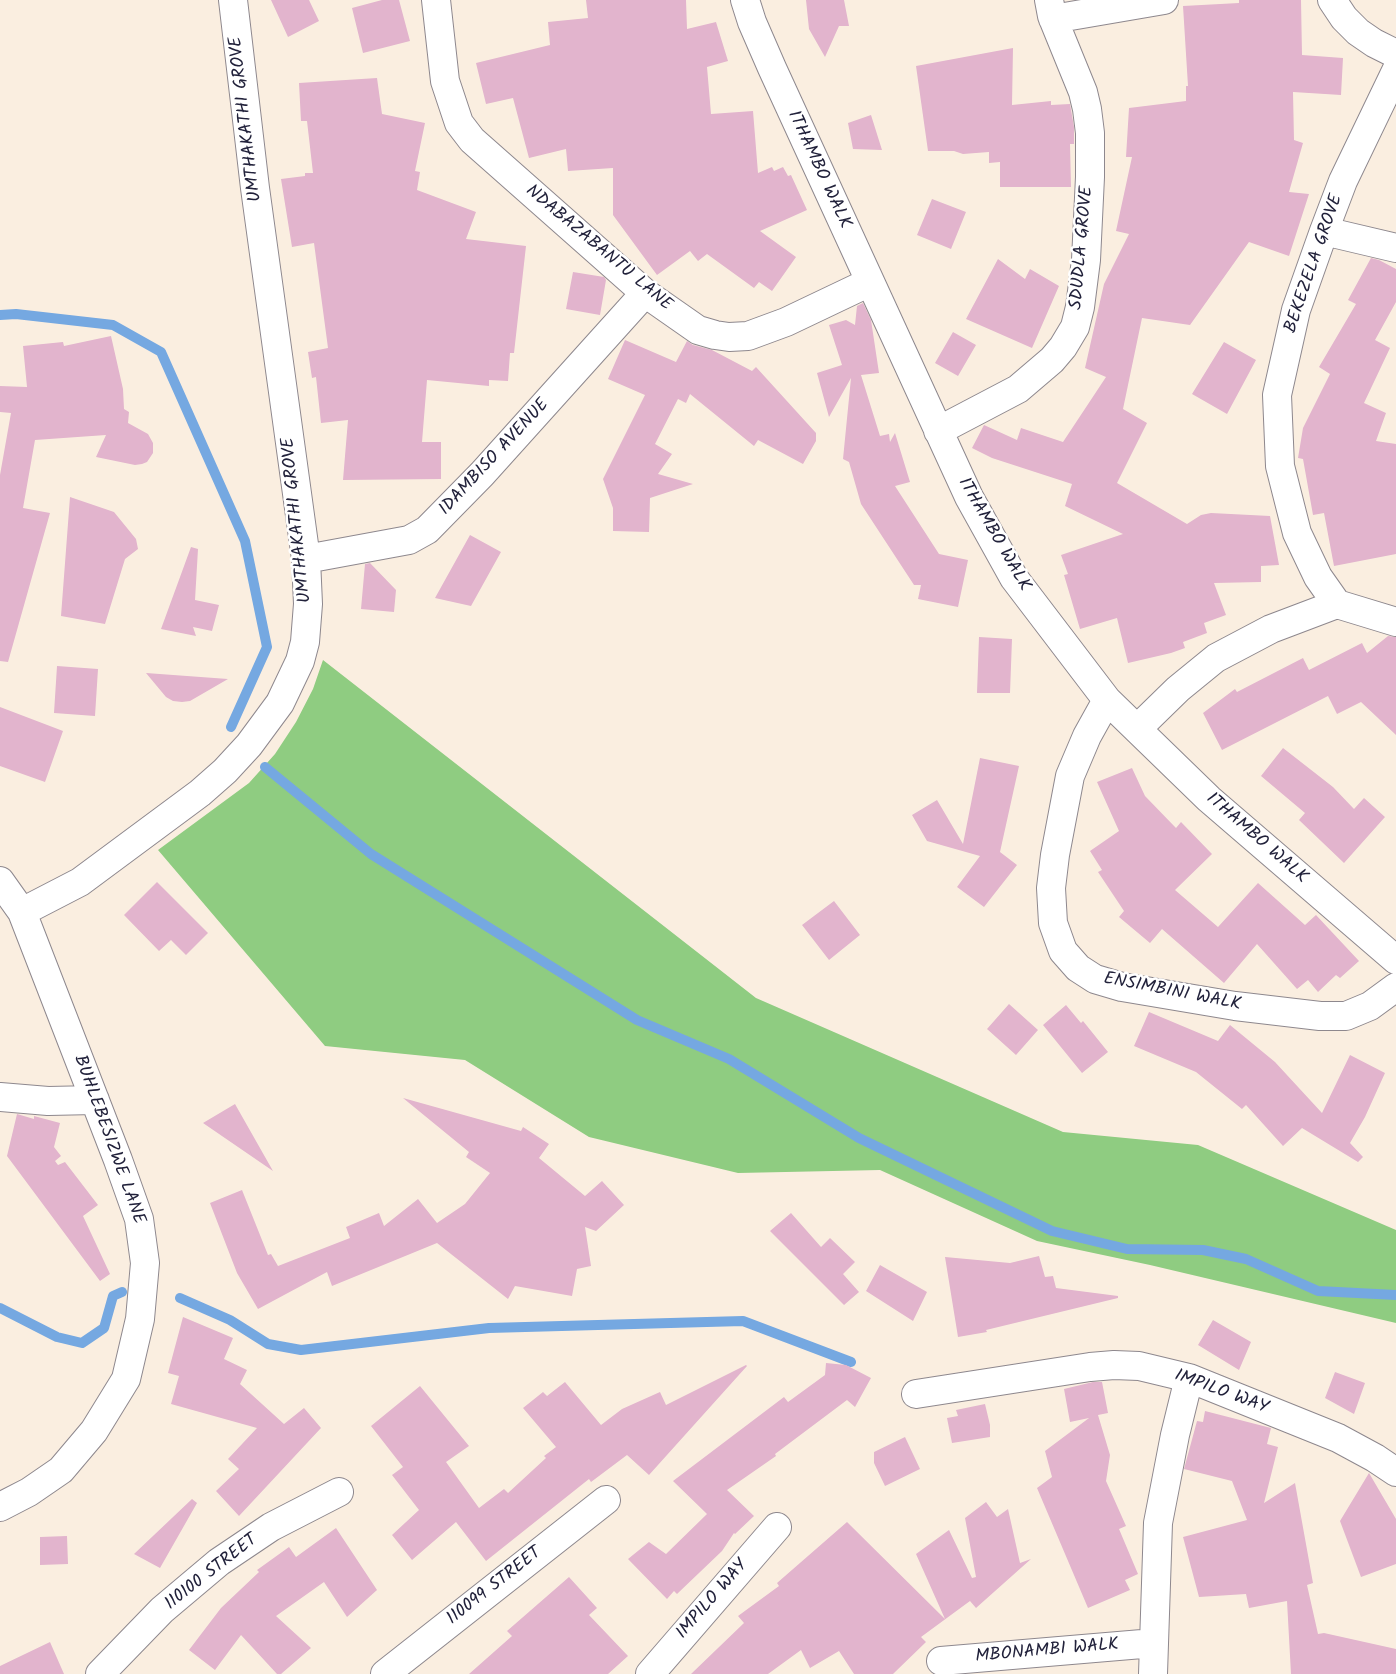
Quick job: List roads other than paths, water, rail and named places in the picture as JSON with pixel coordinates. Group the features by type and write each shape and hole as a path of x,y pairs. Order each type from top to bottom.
{"street":[{"name":"UMTHAKATHI GROVE","path":"22,912 80,882 200,793 226,771 250,744 280,702 300,661 305,642 308,604 306,559 255,188 233,0"},
{"name":"NDABAZABANTU LANE","path":"436,0 444,81 459,122 472,140 646,292 698,330 729,337 748,336 767,330 870,282"},
{"name":"ITHAMBO WALK","path":"745,0 768,60 968,497 1014,578 1107,700 1209,799 1396,960"},
{"path":"1051,10 1164,0"},
{"path":"1332,0 1344,18 1358,32 1374,43 1396,54"},
{"name":"SDUDLA GROVE","path":"938,430 1018,389 1052,360 1063,347 1075,327 1080,307 1086,260 1090,133 1083,92 1051,10"},
{"name":"BEKEZELA GROVE","path":"1338,604 1318,577 1296,533 1280,466 1277,395 1296,310 1324,231 1344,181 1396,71"},
{"path":"1324,231 1396,248"},
{"name":"IDAMBISO AVENUE","path":"306,559 409,540 427,530 482,474 646,292"},
{"path":"1137,729 1178,690 1216,658 1271,630 1338,604 1396,622"},
{"name":"ENSIMBINI WALK","path":"1107,700 1087,736 1070,776 1055,855 1051,888 1053,923 1063,950 1078,968 1095,979 1122,987 1235,1006 1320,1016 1346,1016 1370,1006 1396,987"},
{"name":"BUHLEBESIZWE LANE","path":"0,881 22,912 95,1100 139,1219 145,1263 140,1319 126,1379 94,1431 61,1470 29,1492 0,1507"},
{"path":"0,1096 48,1101 95,1100"},
{"name":"IMPILO WAY","path":"916,1394 1114,1365 1139,1366 1189,1378 1338,1438 1396,1472"},
{"path":"1153,1674 1158,1523 1175,1436 1189,1378"},
{"name":"110100 STREET","path":"100,1674 162,1610 219,1562 271,1527 339,1492"},
{"name":"110099 STREET","path":"385,1674 606,1500"},
{"name":"IMPILO WAY","path":"650,1674 777,1527"},
{"name":"MBONAMBI WALK","path":"941,1661 1154,1643"}],"waterway":[{"path":"0,315 16,314 113,325 161,352 245,541 267,647 231,727"},
{"path":"265,767 371,854 637,1020 729,1059 859,1138 1052,1231 1127,1249 1203,1250 1246,1259 1318,1291 1396,1295"},
{"path":"0,1308 57,1337 82,1343 104,1328 113,1296 122,1292"},
{"path":"180,1298 230,1320 268,1344 301,1350 489,1328 743,1321 851,1362"}]}
